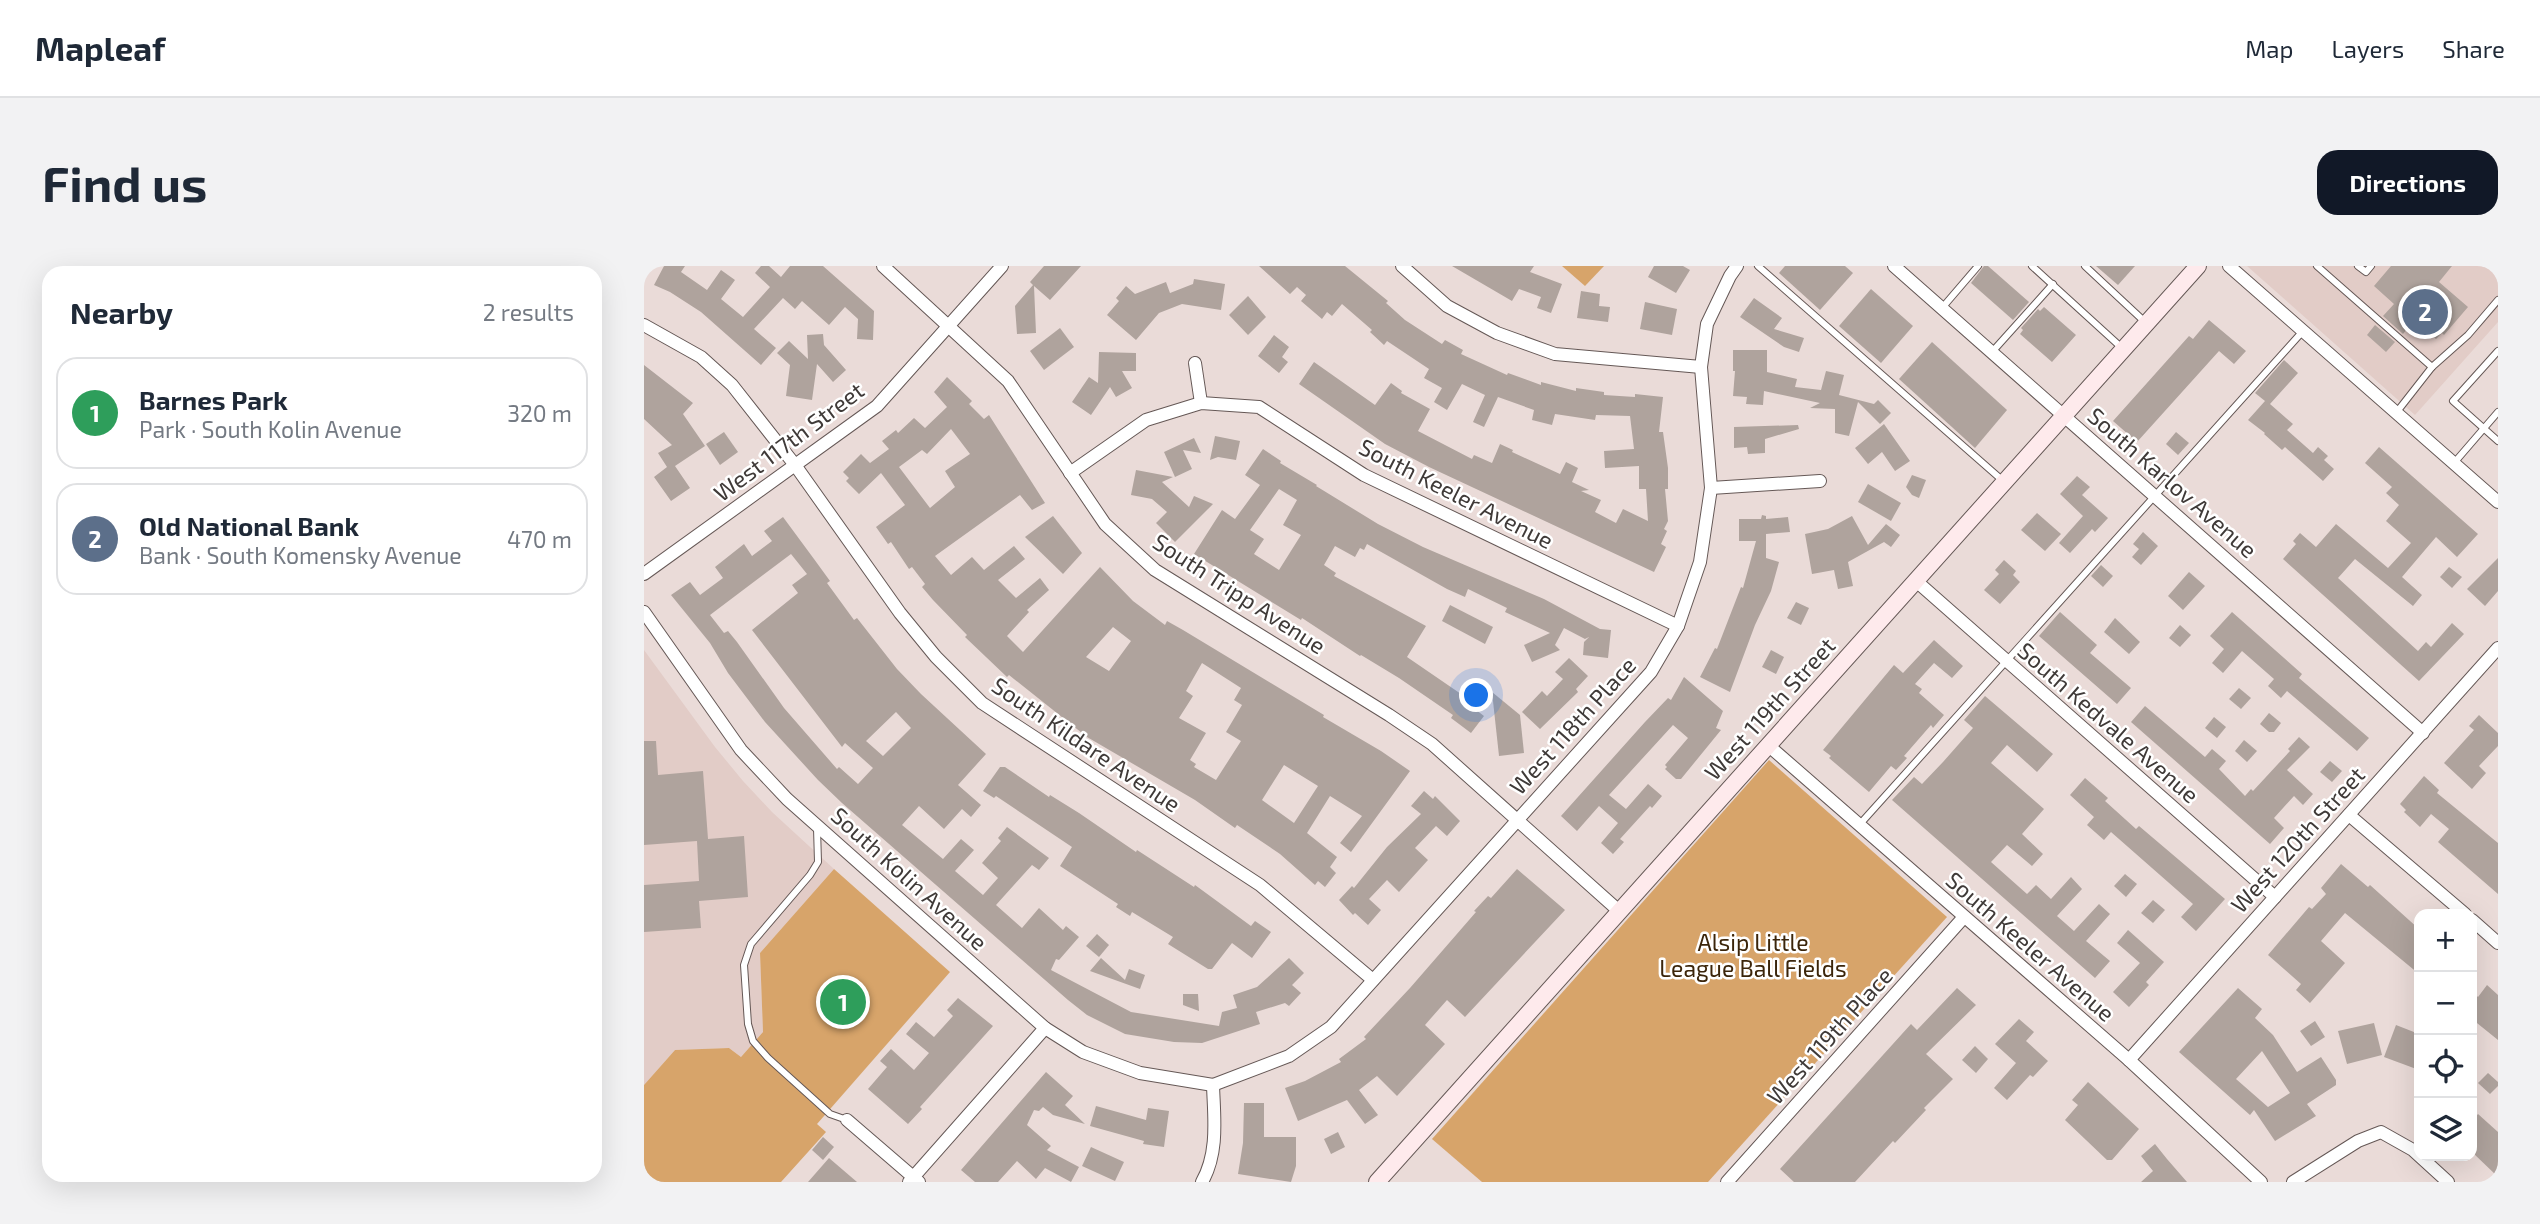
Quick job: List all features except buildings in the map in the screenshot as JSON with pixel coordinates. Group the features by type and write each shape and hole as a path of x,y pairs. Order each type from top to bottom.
{"street":[{"name":"South Tripp Avenue","path":"883,266 1008,381 1105,524 1156,570 1432,744 1619,911"},
{"name":"West 117th Street","path":"644,574 877,406 1002,266"},
{"path":"1402,266 1447,306 1497,333 1555,354 1701,367"},
{"name":"West 118th Place","path":"1213,1085 1289,1056 1331,1027 1651,672 1678,626 1700,562 1711,488 1701,367 1707,324 1737,266"},
{"name":"South Karlov Avenue","path":"1894,266 2423,733"},
{"name":"West 119th Street","path":"1377,1182 2198,266"},
{"path":"2229,266 2498,502"},
{"name":"South Kildare Avenue","path":"644,325 701,357 732,385 795,466 900,613 936,657 982,703 1260,885 1373,980"},
{"path":"1195,363 1202,402"},
{"name":"South Keeler Avenue","path":"1070,473 1146,420 1202,402 1259,407 1364,475 1678,626"},
{"path":"1711,488 1819,481"},
{"name":"South Kedvale Avenue","path":"1915,580 2275,897"},
{"name":"South Kolin Avenue","path":"644,612 741,750 787,799 1045,1028 1083,1052 1140,1073 1213,1085"},
{"name":"West 120th Street","path":"2129,1060 2498,648"},
{"name":"South Keeler Avenue","path":"1769,746 2129,1060 2261,1182"},
{"path":"2349,815 2459,909"},
{"name":"West 119th Place","path":"1733,1180 1964,917"},
{"path":"2477,924 2498,943"},
{"path":"848,1120 914,1180 1045,1028"},
{"path":"1202,1182 1208,1173 1215,1137 1213,1085"},
{"path":"2293,1182 2358,1141 2381,1132 2413,1150 2448,1182"}],"lane":[{"path":"1758,266 2004,482"},
{"path":"1942,308 1978,266"},
{"path":"2032,266 2123,349"},
{"path":"2085,266 2147,323"},
{"path":"2317,266 2431,367"},
{"path":"2358,266 2366,272 2371,266"},
{"path":"1992,352 2053,284"},
{"path":"2396,413 2431,367 2468,335 2498,300"},
{"path":"1859,825 2303,331"},
{"path":"2498,351 2453,401 2498,441"},
{"path":"2454,463 2498,412"},
{"path":"817,826 818,862 751,944 744,965 748,1024 752,1041 768,1058 830,1114 848,1120"}],"shaded area":[{"path":"2247,266 2498,266 2498,322 2415,415"},
{"path":"644,650 743,781 772,812 834,869 760,953 763,1032 741,1057 729,1048 675,1050 644,1085"}],"green space":[{"path":"1562,266 1604,266 1585,286"},
{"name":"Alsip Little League Ball Fields","path":"1769,760 1947,917 1708,1182 1482,1182 1432,1139"},
{"path":"834,869 950,972 817,1124 826,1132 781,1182 644,1182 644,1085 675,1050 729,1048 741,1057 763,1032 760,953"}],"place":[{"name":"Old National Bank","path":"2425,312"},
{"name":"Barnes Park","path":"843,1002"}]}
